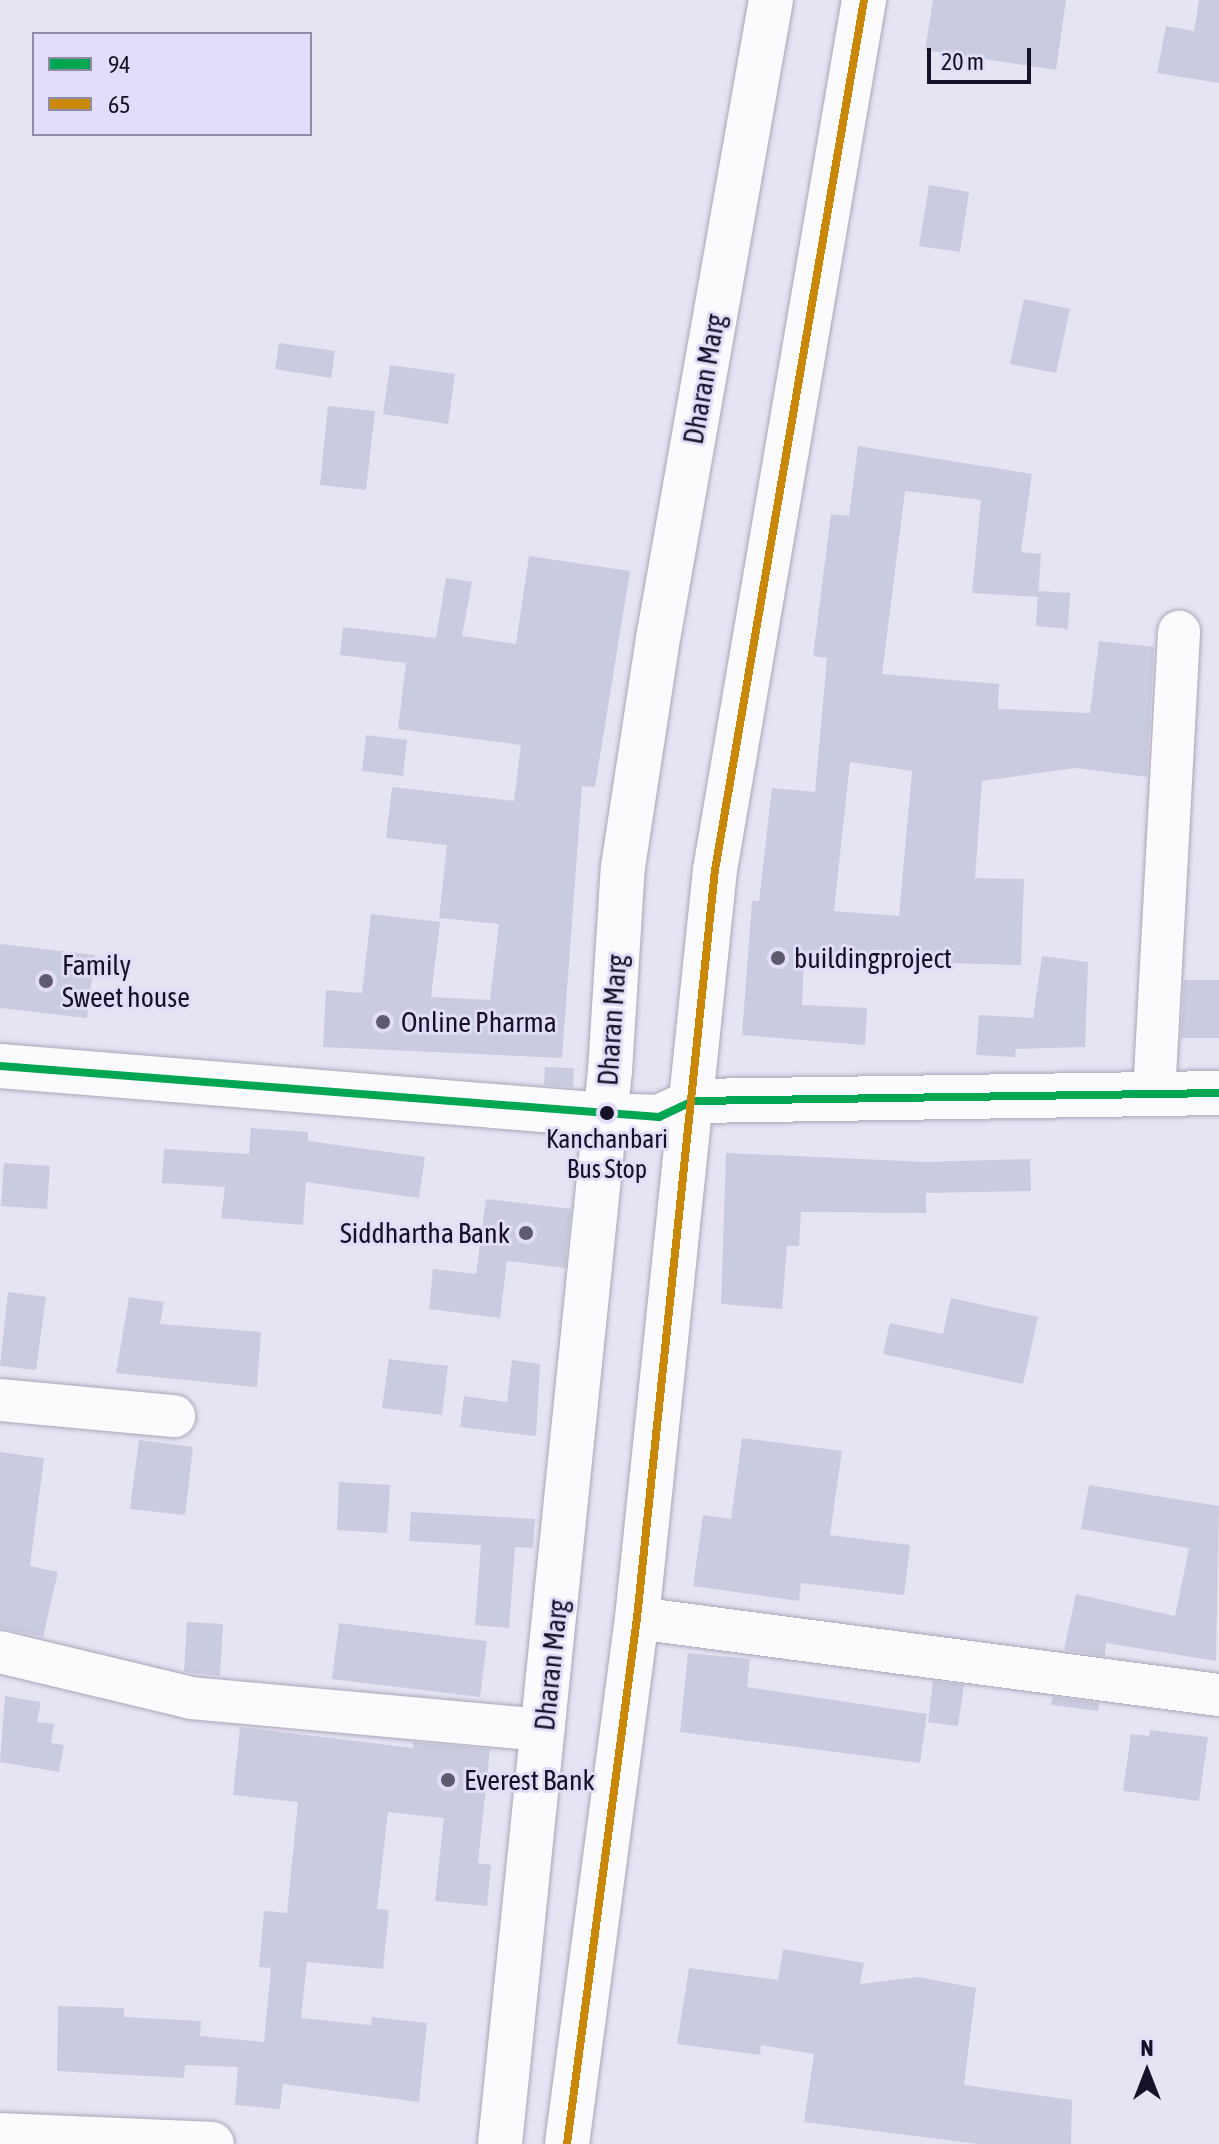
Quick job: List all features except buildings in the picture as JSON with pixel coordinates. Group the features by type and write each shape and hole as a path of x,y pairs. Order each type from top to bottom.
{"main road":[{"name":"Dharan Marg","path":"500,2144 605,1115 623,867 771,0"},
{"path":"567,2144 637,1618 694,1101 715,870 864,0"},
{"path":"0,1066 659,1117 694,1101 1219,1093"},
{"path":"0,2135 212,2144"}],"street":[{"path":"1154,1095 1179,632"},
{"path":"0,1400 174,1416"},
{"path":"637,1618 1219,1695"},
{"path":"0,1652 191,1698 544,1730"}],"transit line":[{"name":"65","path":"567,2144 637,1618 715,870 864,0"},
{"name":"94","path":"0,1066 659,1117 694,1101 1219,1093"}],"place":[{"name":"buildingproject","path":"778,958"},
{"name":"Family Sweet house","path":"46,981"},
{"name":"Online Pharma","path":"383,1022"},
{"name":"Kanchanbari Bus Stop","path":"607,1113"},
{"name":"Siddhartha Bank","path":"526,1233"},
{"name":"Everest Bank","path":"448,1780"}]}
